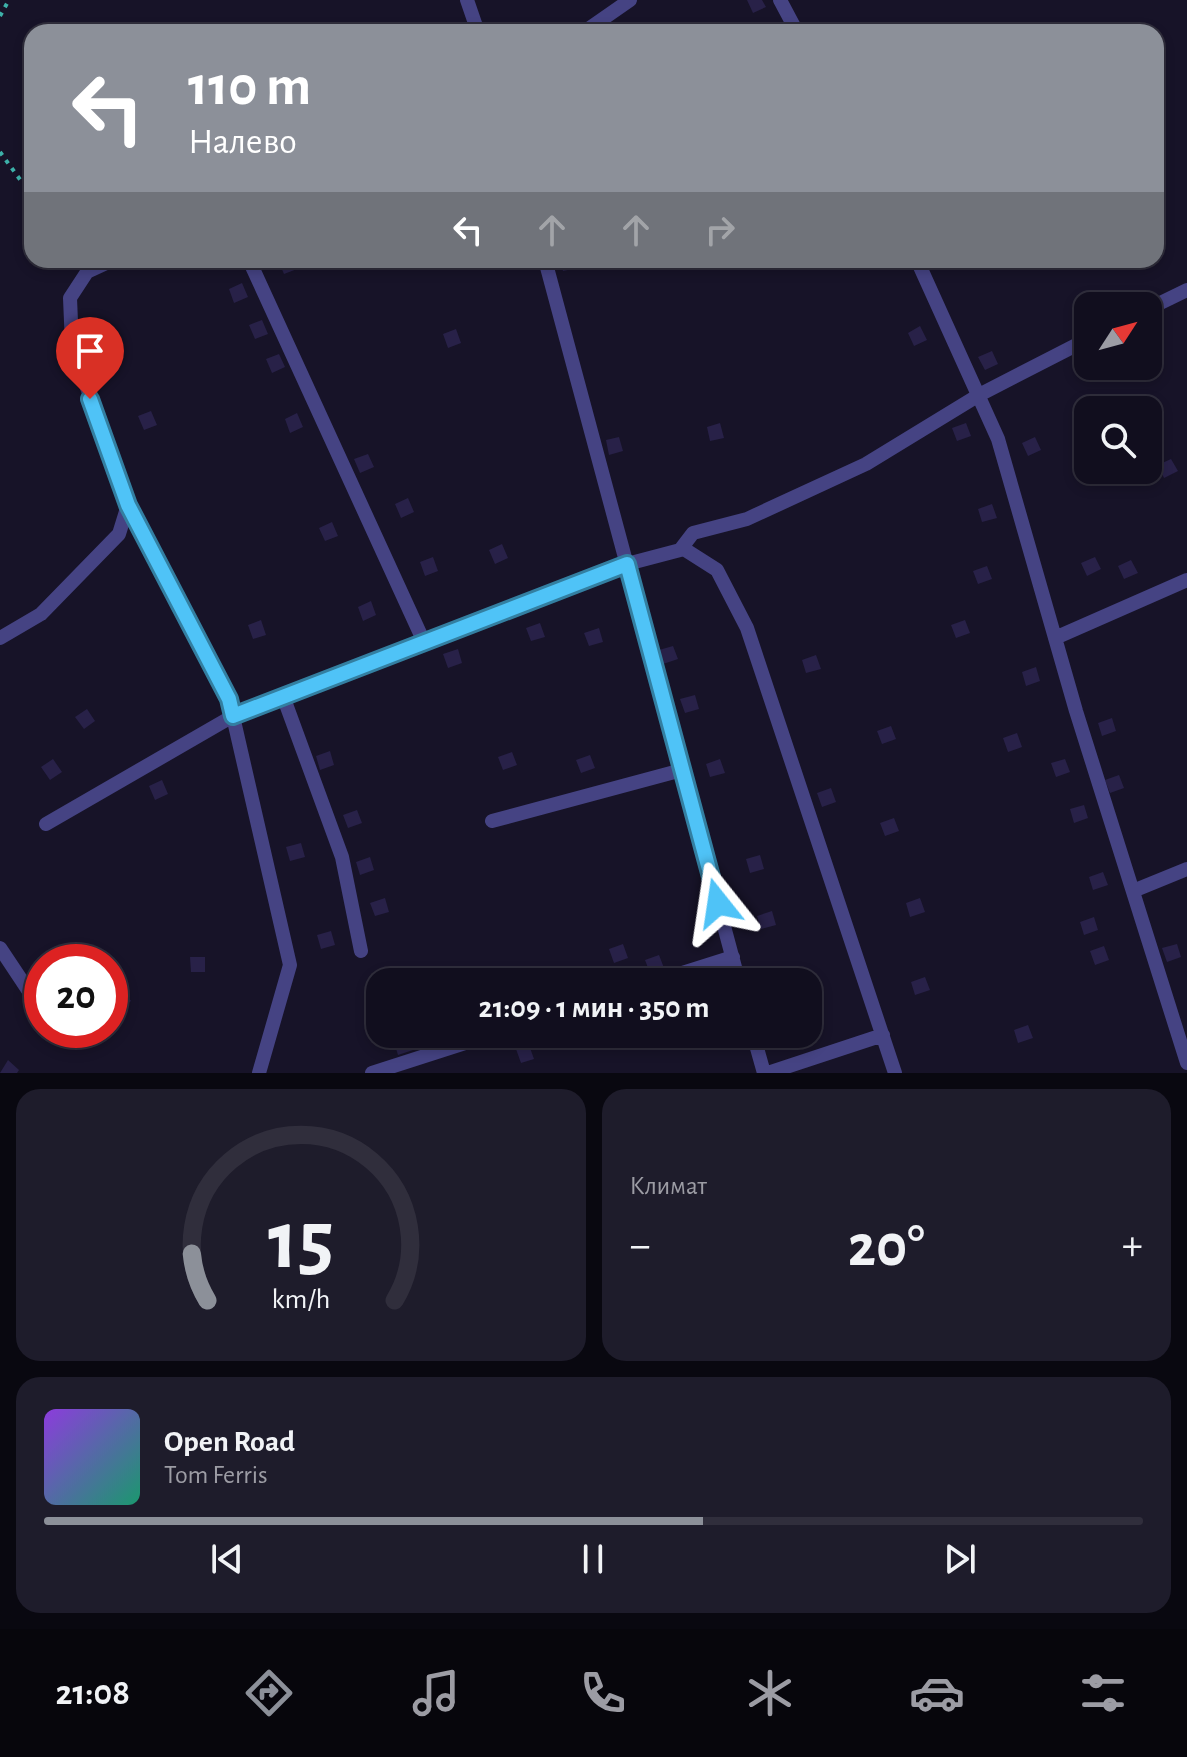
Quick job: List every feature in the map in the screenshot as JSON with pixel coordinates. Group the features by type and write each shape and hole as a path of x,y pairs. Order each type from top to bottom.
{"lane":[{"path":"467,0 475,24"},
{"path":"596,24 630,0"},
{"path":"780,0 793,24"},
{"path":"96,268 87,272 70,298 72,345 128,505 229,699 290,965 259,1073"},
{"path":"253,268 424,642"},
{"path":"547,268 736,968"},
{"path":"921,268 998,439 1055,638 1187,1063"},
{"path":"1162,302 1187,290"},
{"path":"680,550 693,533 747,519 866,464 979,395 1074,346"},
{"path":"0,638 41,614 101,556 119,534 128,505"},
{"path":"46,824 233,716 627,564 684,549 717,570 747,628 895,1073"},
{"path":"1055,638 1187,580"},
{"path":"283,696 342,857 361,951"},
{"path":"492,821 682,770"},
{"path":"1133,891 1187,869"},
{"path":"0,948 24,984"},
{"path":"698,968 733,957"},
{"path":"758,1048 766,1073 883,1035"},
{"path":"372,1073 450,1048"}],"path":[{"path":"0,16 9,0"},
{"path":"0,152 24,185"}],"building":[{"path":"747,0 762,0 766,7 753,13"},
{"path":"281,268 297,268 297,269 284,274"},
{"path":"242,283 248,297 234,303 229,289"},
{"path":"262,320 268,334 255,339 249,325"},
{"path":"920,326 927,340 914,346 908,333"},
{"path":"456,329 461,343 448,348 443,334"},
{"path":"992,351 998,364 985,370 978,357"},
{"path":"279,354 285,367 272,373 266,359"},
{"path":"151,411 157,425 144,430 138,416"},
{"path":"297,413 303,427 290,433 285,419"},
{"path":"720,423 724,438 710,441 707,427"},
{"path":"966,423 971,436 957,441 952,428"},
{"path":"619,437 623,451 609,455 606,440"},
{"path":"1035,437 1041,450 1028,456 1022,443"},
{"path":"368,454 374,467 360,473 354,459"},
{"path":"1171,459 1178,471 1164,478 1162,463"},
{"path":"408,498 414,512 401,518 395,504"},
{"path":"992,504 997,518 982,522 978,509"},
{"path":"332,522 338,536 325,541 319,528"},
{"path":"502,544 508,558 495,564 489,550"},
{"path":"433,557 438,571 425,576 420,562"},
{"path":"1095,557 1101,569 1087,576 1081,563"},
{"path":"1131,560 1138,573 1124,579 1118,566"},
{"path":"987,566 992,579 978,584 973,571"},
{"path":"371,601 376,615 363,621 358,607"},
{"path":"261,620 266,635 253,639 248,625"},
{"path":"965,620 970,633 956,638 951,625"},
{"path":"540,623 545,637 531,641 526,628"},
{"path":"599,628 603,642 589,646 584,633"},
{"path":"673,646 678,659 663,664 659,650"},
{"path":"458,649 462,663 448,668 443,654"},
{"path":"816,655 821,669 806,673 802,660"},
{"path":"1036,667 1040,681 1026,686 1022,672"},
{"path":"695,695 699,709 685,713 680,699"},
{"path":"87,709 95,721 84,729 75,717"},
{"path":"1112,718 1116,731 1102,736 1098,723"},
{"path":"891,726 896,739 882,744 877,731"},
{"path":"1017,733 1022,747 1008,752 1003,738"},
{"path":"330,751 334,765 320,770 316,756"},
{"path":"512,752 517,765 503,770 498,757"},
{"path":"590,755 595,768 581,773 576,760"},
{"path":"53,759 62,772 50,780 41,767"},
{"path":"720,759 725,773 710,777 706,764"},
{"path":"1065,759 1070,772 1056,777 1051,763"},
{"path":"1119,775 1124,788 1110,793 1105,780"},
{"path":"162,780 168,794 155,800 149,786"},
{"path":"831,788 836,802 822,807 817,793"},
{"path":"1084,805 1088,818 1074,823 1070,809"},
{"path":"357,810 362,823 348,828 343,815"},
{"path":"894,818 899,831 885,836 880,823"},
{"path":"301,843 305,857 290,861 286,847"},
{"path":"760,855 764,869 750,873 746,859"},
{"path":"370,857 374,870 360,875 356,862"},
{"path":"1103,872 1108,885 1093,890 1089,877"},
{"path":"385,898 389,912 375,916 370,903"},
{"path":"920,898 925,912 910,917 906,903"},
{"path":"772,911 776,925 761,929 757,916"},
{"path":"1094,917 1098,930 1084,935 1080,922"},
{"path":"331,931 335,945 321,949 317,935"},
{"path":"623,944 628,958 614,963 609,949"},
{"path":"1177,944 1181,957 1167,962 1162,948"},
{"path":"1104,946 1109,960 1095,965 1090,951"},
{"path":"659,955 664,968 648,968 645,960"},
{"path":"190,957 205,957 205,972 191,972"},
{"path":"925,977 930,990 915,995 911,982"},
{"path":"1028,1025 1033,1038 1018,1043 1014,1030"},
{"path":"396,1048 412,1048 413,1050 398,1055"},
{"path":"530,1048 534,1059 521,1063 516,1049"},
{"path":"8,1060 19,1070 17,1073 0,1073"}],"route":[{"path":"90,399 128,505 229,699 233,716 627,564 718,903"}]}
